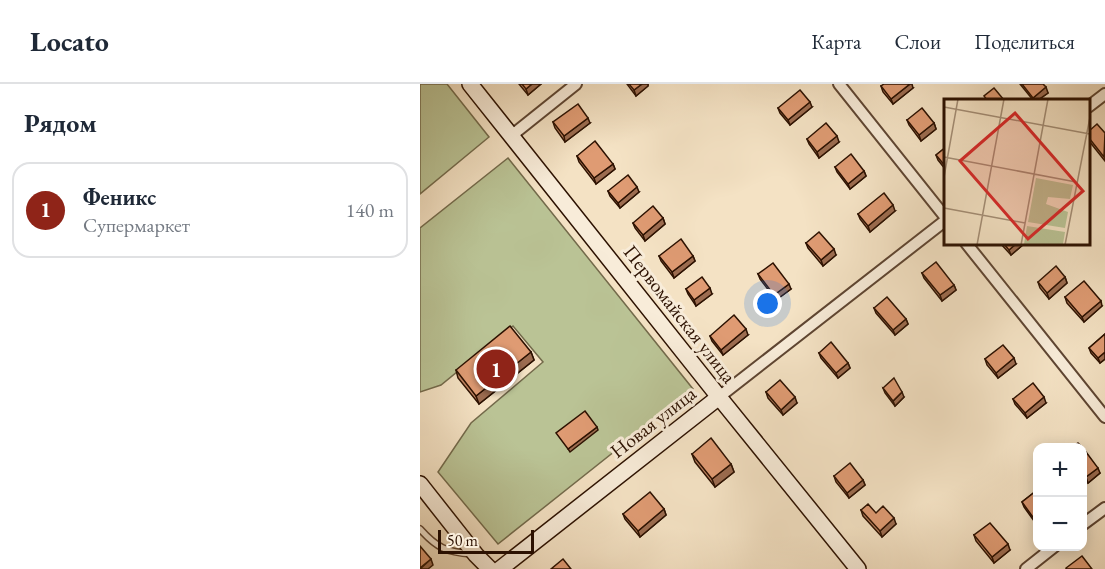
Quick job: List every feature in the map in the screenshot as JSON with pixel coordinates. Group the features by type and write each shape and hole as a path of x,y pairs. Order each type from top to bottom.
{"street":[{"name":"Первомайская улица","path":"470,84 858,569"},
{"path":"511,135 576,84"},
{"path":"839,84 944,216"},
{"path":"1090,106 1105,94"},
{"name":"Новая улица","path":"500,569 944,221"},
{"path":"967,244 1105,417"},
{"path":"420,484 476,555 490,569"},
{"path":"1087,522 1105,508"},
{"path":"1026,569 1049,551"}],"lane":[{"path":"420,529 431,541 444,549 455,553 476,555"}],"green space":[{"path":"420,84 447,84 489,137 420,194"},
{"path":"508,158 693,389 498,544 438,472 471,423 543,362 513,326 441,385 420,392 420,228"}],"building":[{"path":"522,84 532,84 526,89"},
{"path":"629,84 642,84 634,90"},
{"path":"910,84 891,99 881,86"},
{"path":"1022,84 1043,84 1046,87 1033,98"},
{"path":"994,88 1003,99 986,99 984,96"},
{"path":"800,90 810,102 788,120 778,108"},
{"path":"578,104 588,118 564,136 553,122"},
{"path":"922,108 934,123 919,135 907,120"},
{"path":"826,123 837,136 817,152 807,139"},
{"path":"1097,124 1105,133 1104,157 1090,139 1090,130"},
{"path":"595,141 613,164 594,178 577,156"},
{"path":"944,149 944,165 936,155"},
{"path":"851,154 864,171 848,184 835,167"},
{"path":"628,175 637,187 618,203 608,191"},
{"path":"884,193 893,205 868,226 858,214"},
{"path":"653,206 663,218 643,235 633,223"},
{"path":"819,232 834,249 821,260 806,243"},
{"path":"681,239 693,256 672,272 659,256"},
{"path":"1004,244 1016,244 1009,250"},
{"path":"936,262 954,285 940,295 922,273"},
{"path":"773,263 789,284 774,295 758,274"},
{"path":"1056,266 1065,277 1047,293 1038,282"},
{"path":"702,277 710,288 694,300 686,289"},
{"path":"1084,281 1101,301 1082,317 1065,297"},
{"path":"887,297 906,319 893,330 874,308"},
{"path":"734,315 746,329 721,350 710,336"},
{"path":"510,326 531,352 476,396 456,370"},
{"path":"1105,334 1105,352 1098,358 1089,348"},
{"path":"831,342 848,363 836,373 819,353"},
{"path":"1003,345 1014,358 996,373 985,359"},
{"path":"894,378 902,392 893,401 883,388"},
{"path":"780,380 795,397 781,410 766,392"},
{"path":"1033,383 1044,397 1025,413 1013,399"},
{"path":"585,411 597,427 568,449 556,433"},
{"path":"711,438 731,464 712,479 692,454"},
{"path":"1087,453 1098,468 1087,476"},
{"path":"850,463 863,480 847,493 834,476"},
{"path":"650,492 664,509 638,531 623,514"},
{"path":"1033,493 1033,517 1022,502"},
{"path":"868,504 876,513 883,506 894,518 880,531 861,510"},
{"path":"990,523 1008,544 992,557 974,535"},
{"path":"420,546 431,559 420,568"},
{"path":"1082,556 1092,569 1066,569 1066,568"},
{"path":"563,559 571,569 551,569"}],"place":[{"name":"Феникс","path":"496,369"}]}
